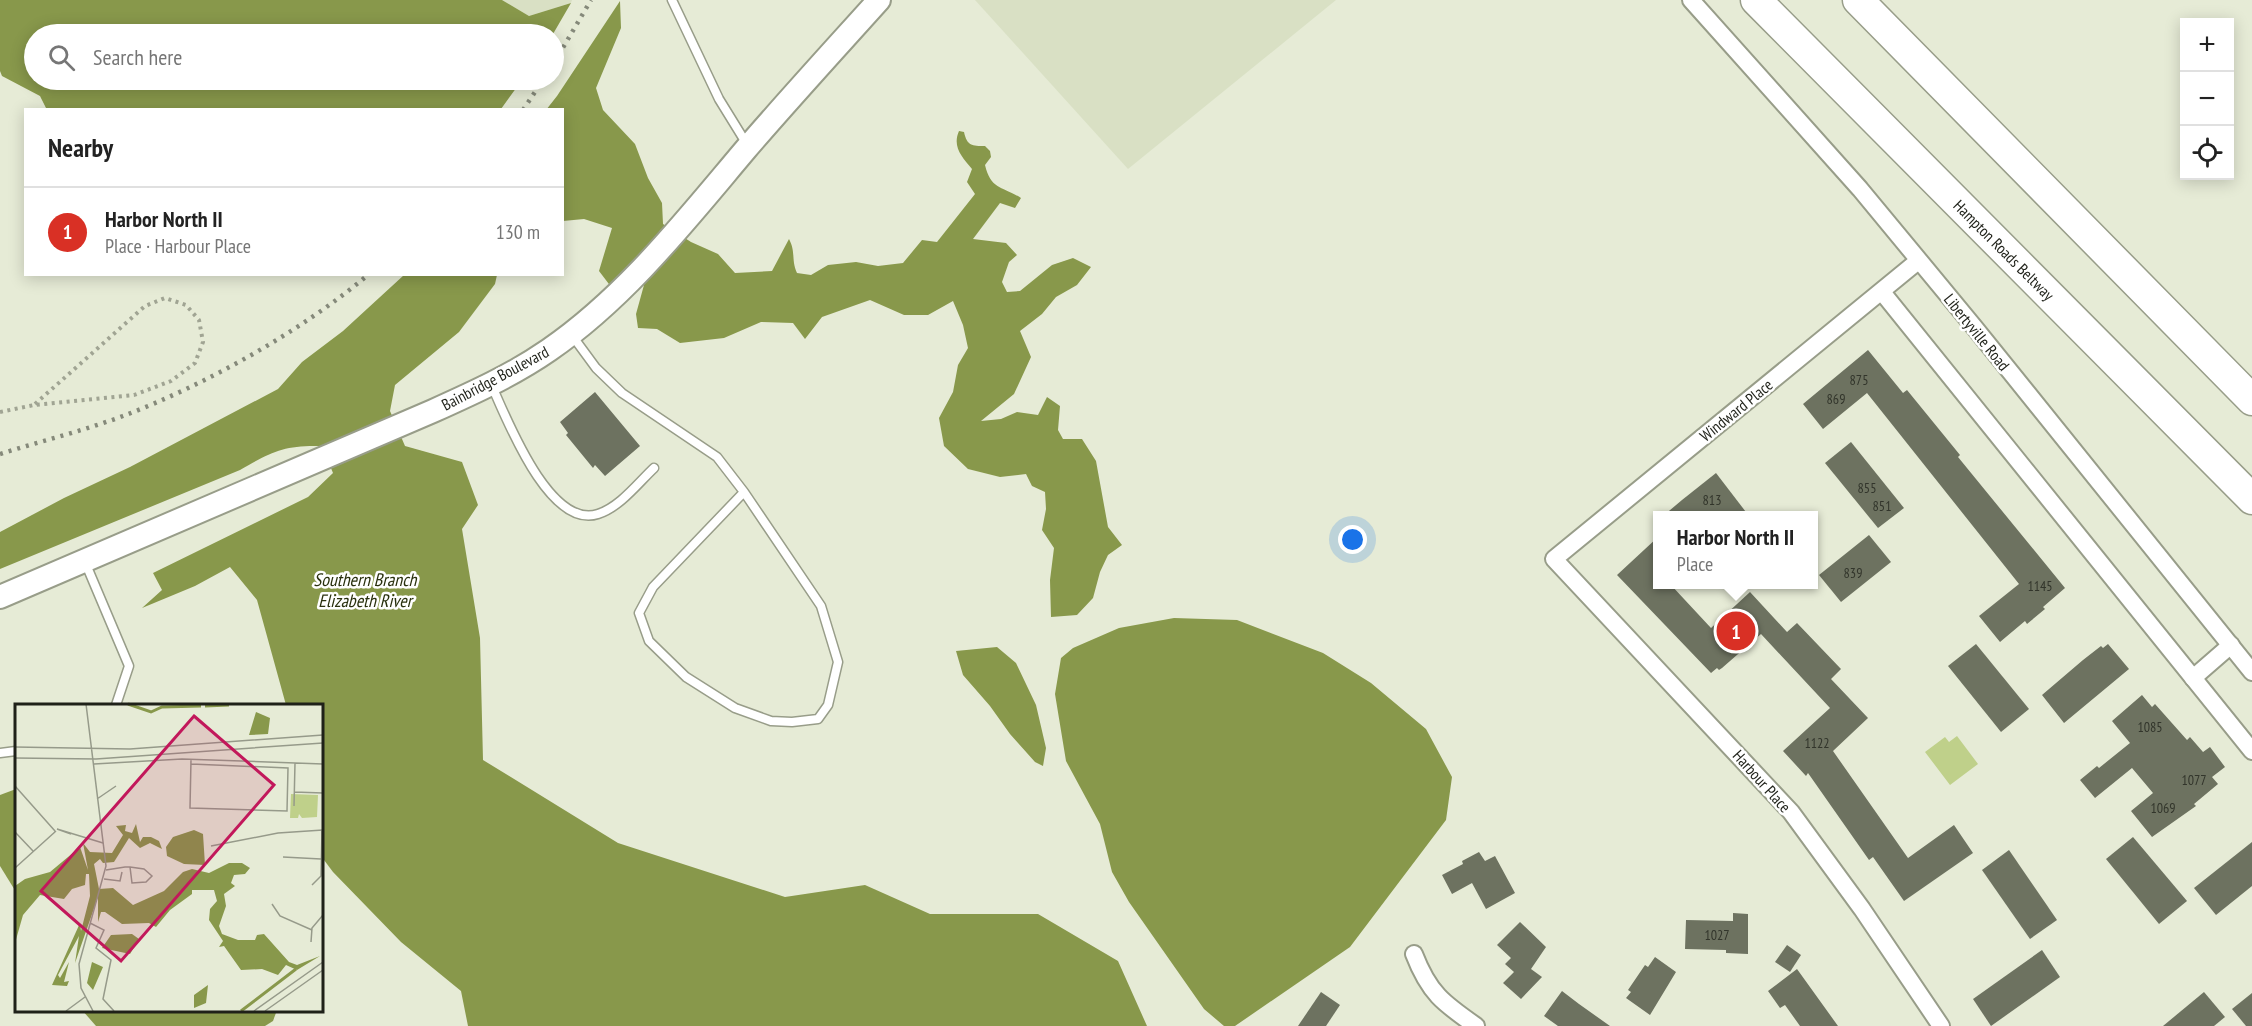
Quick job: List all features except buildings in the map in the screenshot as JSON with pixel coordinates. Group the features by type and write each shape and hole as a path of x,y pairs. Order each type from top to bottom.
{"highway":[{"name":"Hampton Roads Beltway","path":"1756,0 2252,499"},
{"path":"1858,0 2252,400"}],"main road":[{"name":"Bainbridge Boulevard","path":"0,597 326,458 528,365 595,313 644,265 879,0"}],"street":[{"name":"Libertyville Road","path":"1691,0 1860,189 2252,672"},
{"name":"Windward Place","path":"1554,559 1918,261"},
{"path":"1882,292 2252,751"},
{"name":"Harbour Place","path":"1554,559 1791,812 1849,891 1941,1026"},
{"path":"2193,678 2231,645"},
{"path":"1414,954 1422,976 1435,994 1444,1004 1476,1026"}],"lane":[{"path":"672,0 719,99 748,146"},
{"path":"570,334 596,368 622,393 717,457 744,492 821,606 838,662 828,705 818,719 792,722 771,721 735,708 686,677 648,641 639,613 653,587 744,492"},
{"path":"491,384 525,458 542,484 558,501 575,513 596,515 613,506 654,468"},
{"path":"84,561 129,666 116,704"},
{"path":"0,753 15,751"}],"path":[{"path":"0,412 34,405 134,395 171,381 195,363 203,342 199,320 186,305 165,298 145,306 34,405"}],"shaded area":[{"path":"502,0 572,0 571,3 529,16"},
{"path":"975,0 1336,0 1128,169"},
{"path":"1957,736 1978,764 1950,785 1925,752 1945,737 1949,742"}],"water":[{"path":"0,0 502,0 529,16 571,3 559,24 24,24 24,88 2,76 0,71"},
{"path":"620,1 621,28 596,88 603,110 635,144 648,178 662,203 663,224 691,242 718,254 735,273 772,271 789,239 797,273 811,275 828,265 856,262 878,266 903,263 922,240 937,242 975,194 967,182 972,169 957,147 959,131 964,132 971,144 985,146 990,151 991,157 985,165 990,179 1021,198 1015,208 1000,203 973,239 1006,243 1017,255 1009,262 1002,282 1007,292 1020,291 1052,265 1073,258 1091,267 1077,285 1056,297 1042,314 1020,331 1031,357 1014,394 981,421 1001,419 1017,412 1038,415 1047,397 1060,406 1058,430 1063,439 1082,439 1096,461 1108,527 1122,545 1108,555 1100,572 1093,598 1077,615 1051,617 1050,580 1054,548 1042,530 1046,509 1045,492 1032,486 1026,474 1000,477 968,469 944,446 939,418 953,392 958,365 968,348 963,325 953,301 928,315 904,315 870,300 822,317 805,339 793,323 761,322 724,338 680,343 657,329 638,328 636,314 644,285 618,296 599,271 612,228 584,219 564,221 564,108 548,108 561,90 564,90 564,85"},
{"path":"29,90 515,90 502,108 46,108 40,96"},
{"name":"Southern Branch Elizabeth River","path":"403,276 497,276 495,284 459,332 395,385 390,411 405,446 462,462 478,505 462,529 480,638 483,760 618,843 785,897 865,885 930,914 1038,914 1118,961 1147,1026 468,1026 461,991 401,942 333,872 322,857 322,704 286,704 257,600 230,567 195,586 142,608 162,590 153,573 308,497 333,473 322,446 279,450 240,470 0,569 0,532 278,389 302,362 343,331"},
{"path":"1174,618 1237,620 1323,653 1371,683 1426,729 1452,777 1446,820 1350,947 1235,1026 1224,1026 1204,1009 1129,902 1112,872 1100,824 1066,761 1055,694 1061,658 1073,648 1119,628"},
{"path":"997,647 1016,663 1036,705 1046,748 1043,766 1035,762 1010,734 990,706 963,675 956,651"},
{"path":"15,789 15,890 0,866 0,795"},
{"path":"83,1011 277,1011 273,1021 265,1026 96,1026"}],"railway":[{"path":"564,46 591,0"},
{"path":"524,108 536,90"},
{"path":"0,454 108,421 187,389 283,336 314,316 367,276"}],"place":[{"name":"Harbor North II","path":"1736,631"}]}
